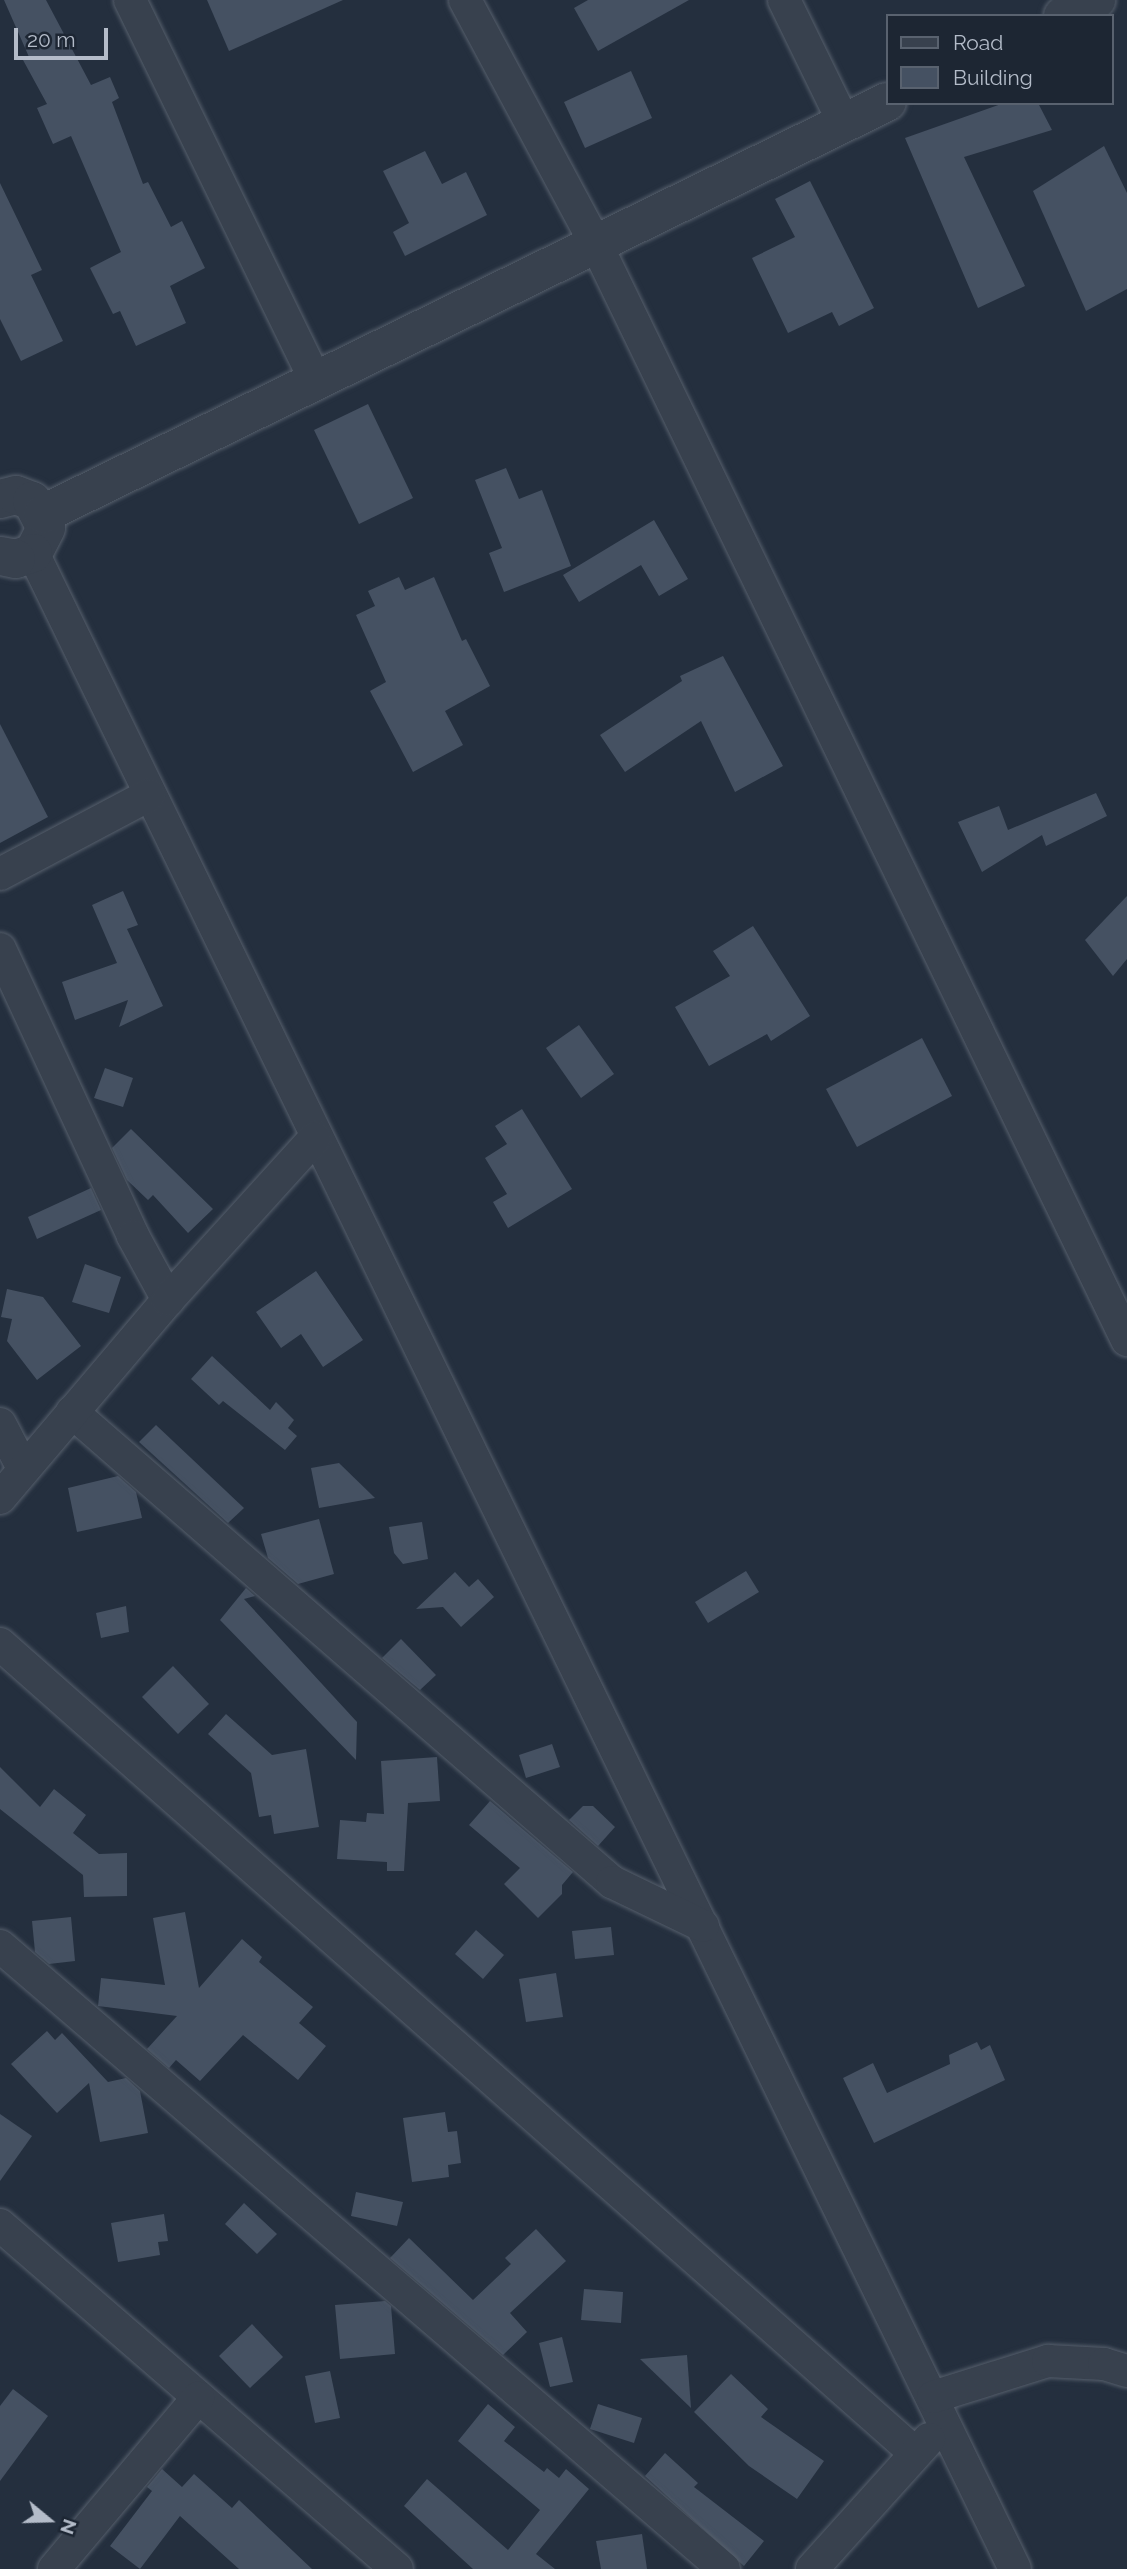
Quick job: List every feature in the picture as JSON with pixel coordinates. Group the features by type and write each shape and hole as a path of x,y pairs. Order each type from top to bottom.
{"street":[{"path":"130,0 316,381"},
{"path":"465,0 596,244 1127,1340"},
{"path":"784,0 844,123"},
{"path":"1067,14 1096,0"},
{"path":"43,514 886,102"},
{"path":"0,499 16,495 32,501 43,514 46,528 16,555 149,795 939,2410 1014,2569"},
{"path":"0,874 149,795"},
{"path":"0,949 133,1236 168,1300"},
{"path":"0,1498 168,1300 315,1139"},
{"path":"72,1412 612,1882 638,1899 703,1926"},
{"path":"0,1424 23,1468"},
{"path":"0,1644 915,2453"},
{"path":"0,1946 724,2569"},
{"path":"0,2225 397,2569"},
{"path":"812,2569 915,2453 939,2410 1048,2361 1091,2362 1127,2371"},
{"path":"70,2563 198,2398"}],"building":[{"path":"4,0 46,0 91,85 110,77 119,98 112,102 143,184 148,182 171,227 182,221 205,268 170,286 186,323 136,346 120,311 113,314 90,268 121,252 71,136 53,144 37,108 47,104 23,60 29,57"},
{"path":"207,0 343,0 229,51"},
{"path":"588,0 689,0 598,51 574,8"},
{"path":"631,71 652,118 585,148 564,102"},
{"path":"998,105 1039,105 1052,130 964,157 1025,286 978,308 905,138"},
{"path":"1104,146 1127,193 1127,289 1086,311 1033,191"},
{"path":"425,151 442,184 466,172 487,215 405,256 393,232 409,223 383,171"},
{"path":"810,181 874,308 839,326 832,312 788,333 752,258 795,237 775,199"},
{"path":"0,183 42,270 31,275 63,341 21,361 0,319"},
{"path":"368,404 413,498 359,524 314,430"},
{"path":"506,468 519,499 542,490 571,566 504,592 489,553 502,548 475,480"},
{"path":"654,520 688,579 659,596 641,565 579,602 563,575"},
{"path":"399,577 405,590 434,577 462,641 466,639 490,686 445,711 463,745 413,772 370,691 386,682 356,615 375,606 368,591"},
{"path":"723,656 783,766 735,792 701,721 625,772 600,735 682,681 680,676"},
{"path":"0,724 48,817 0,843"},
{"path":"1096,793 1107,816 1046,846 1042,835 982,872 958,822 999,806 1008,830"},
{"path":"123,891 138,925 127,929 163,1006 119,1027 128,1000 75,1020 62,982 117,963 92,905"},
{"path":"1127,896 1127,959 1113,976 1085,940"},
{"path":"753,926 810,1016 771,1041 767,1034 709,1066 675,1007 730,976 713,951"},
{"path":"579,1025 614,1074 581,1098 546,1048"},
{"path":"922,1038 952,1096 857,1147 826,1089"},
{"path":"105,1068 133,1078 123,1107 94,1098"},
{"path":"522,1109 572,1189 508,1228 493,1202 507,1194 485,1158 507,1144 495,1126"},
{"path":"131,1129 213,1209 188,1233 153,1195 148,1200 127,1180 112,1148"},
{"path":"91,1188 101,1210 37,1239 28,1217"},
{"path":"85,1264 121,1277 109,1313 72,1302"},
{"path":"316,1271 363,1340 323,1367 301,1334 281,1348 256,1312"},
{"path":"7,1289 43,1297 81,1346 37,1380 7,1341 12,1319 1,1317"},
{"path":"212,1356 270,1410 276,1402 294,1420 288,1428 297,1436 285,1450 223,1401 219,1405 191,1379"},
{"path":"156,1425 244,1508 228,1523 139,1442"},
{"path":"339,1463 375,1498 319,1508 311,1468"},
{"path":"118,1476 136,1492 142,1518 77,1532 68,1488"},
{"path":"319,1519 334,1574 298,1584 268,1558 261,1534"},
{"path":"422,1522 428,1559 403,1564 394,1553 389,1527"},
{"path":"746,1571 759,1592 708,1623 695,1602"},
{"path":"455,1572 469,1587 478,1579 494,1597 461,1627 443,1607 416,1609"},
{"path":"246,1588 255,1596 244,1599 357,1722 356,1760 220,1620"},
{"path":"126,1606 129,1632 101,1638 96,1613"},
{"path":"401,1639 436,1675 420,1690 382,1658"},
{"path":"173,1666 209,1704 178,1734 142,1697"},
{"path":"226,1714 272,1755 306,1749 319,1827 274,1834 271,1815 259,1817 251,1773 208,1734"},
{"path":"552,1744 560,1767 526,1778 519,1755"},
{"path":"437,1757 440,1801 408,1803 404,1871 387,1871 387,1862 337,1859 340,1820 366,1822 367,1813 384,1814 381,1761"},
{"path":"0,1767 40,1807 54,1789 86,1815 73,1833 99,1854 127,1853 127,1896 84,1897 83,1875 0,1809"},
{"path":"490,1801 573,1872 562,1885 562,1894 538,1918 504,1884 520,1868 469,1825"},
{"path":"583,1806 593,1806 615,1827 598,1846 569,1820"},
{"path":"185,1912 199,1988 242,1939 262,1957 259,1962 313,2007 299,2023 326,2046 298,2080 243,2035 200,2081 176,2060 169,2068 147,2049 177,2016 98,2006 101,1978 165,1985 153,1918"},
{"path":"71,1917 75,1961 49,1964 35,1952 32,1921"},
{"path":"611,1927 614,1955 575,1959 572,1931"},
{"path":"476,1930 504,1955 483,1979 455,1954"},
{"path":"556,1973 563,2017 526,2022 519,1979"},
{"path":"47,2031 55,2040 62,2033 108,2082 126,2078 140,2091 148,2133 100,2142 89,2083 57,2113 11,2064"},
{"path":"977,2042 981,2050 990,2045 1005,2080 874,2143 843,2078 873,2063 887,2093 950,2064 949,2055"},
{"path":"445,2112 448,2132 457,2131 461,2163 448,2165 449,2177 412,2182 403,2118"},
{"path":"0,2114 32,2136 0,2181"},
{"path":"356,2192 403,2202 397,2226 351,2216"},
{"path":"244,2203 277,2234 257,2254 225,2224"},
{"path":"164,2214 168,2241 158,2242 160,2255 118,2262 111,2223"},
{"path":"536,2229 566,2261 510,2313 527,2332 503,2355 390,2258 409,2238 473,2300 511,2264 505,2258"},
{"path":"584,2289 623,2292 621,2323 581,2320"},
{"path":"385,2301 391,2306 395,2354 340,2359 335,2305"},
{"path":"252,2324 283,2357 250,2388 219,2356"},
{"path":"562,2337 573,2382 550,2387 539,2343"},
{"path":"687,2355 691,2408 640,2359"},
{"path":"330,2371 340,2418 315,2423 305,2376"},
{"path":"731,2374 768,2409 761,2417 824,2461 797,2499 749,2466 694,2412"},
{"path":"13,2389 48,2416 0,2481 0,2406"},
{"path":"488,2404 515,2427 504,2441 544,2472 547,2468 559,2478 566,2469 589,2489 536,2554 555,2569 473,2569 404,2506 427,2479 508,2550 540,2510 458,2441"},
{"path":"598,2404 642,2418 634,2443 590,2429"},
{"path":"665,2453 698,2483 694,2487 764,2541 744,2566 645,2476"},
{"path":"162,2469 182,2487 194,2474 232,2508 239,2500 312,2569 239,2569 180,2516 140,2569 110,2546 152,2491 147,2487"},
{"path":"642,2534 647,2569 601,2569 596,2541"}]}
